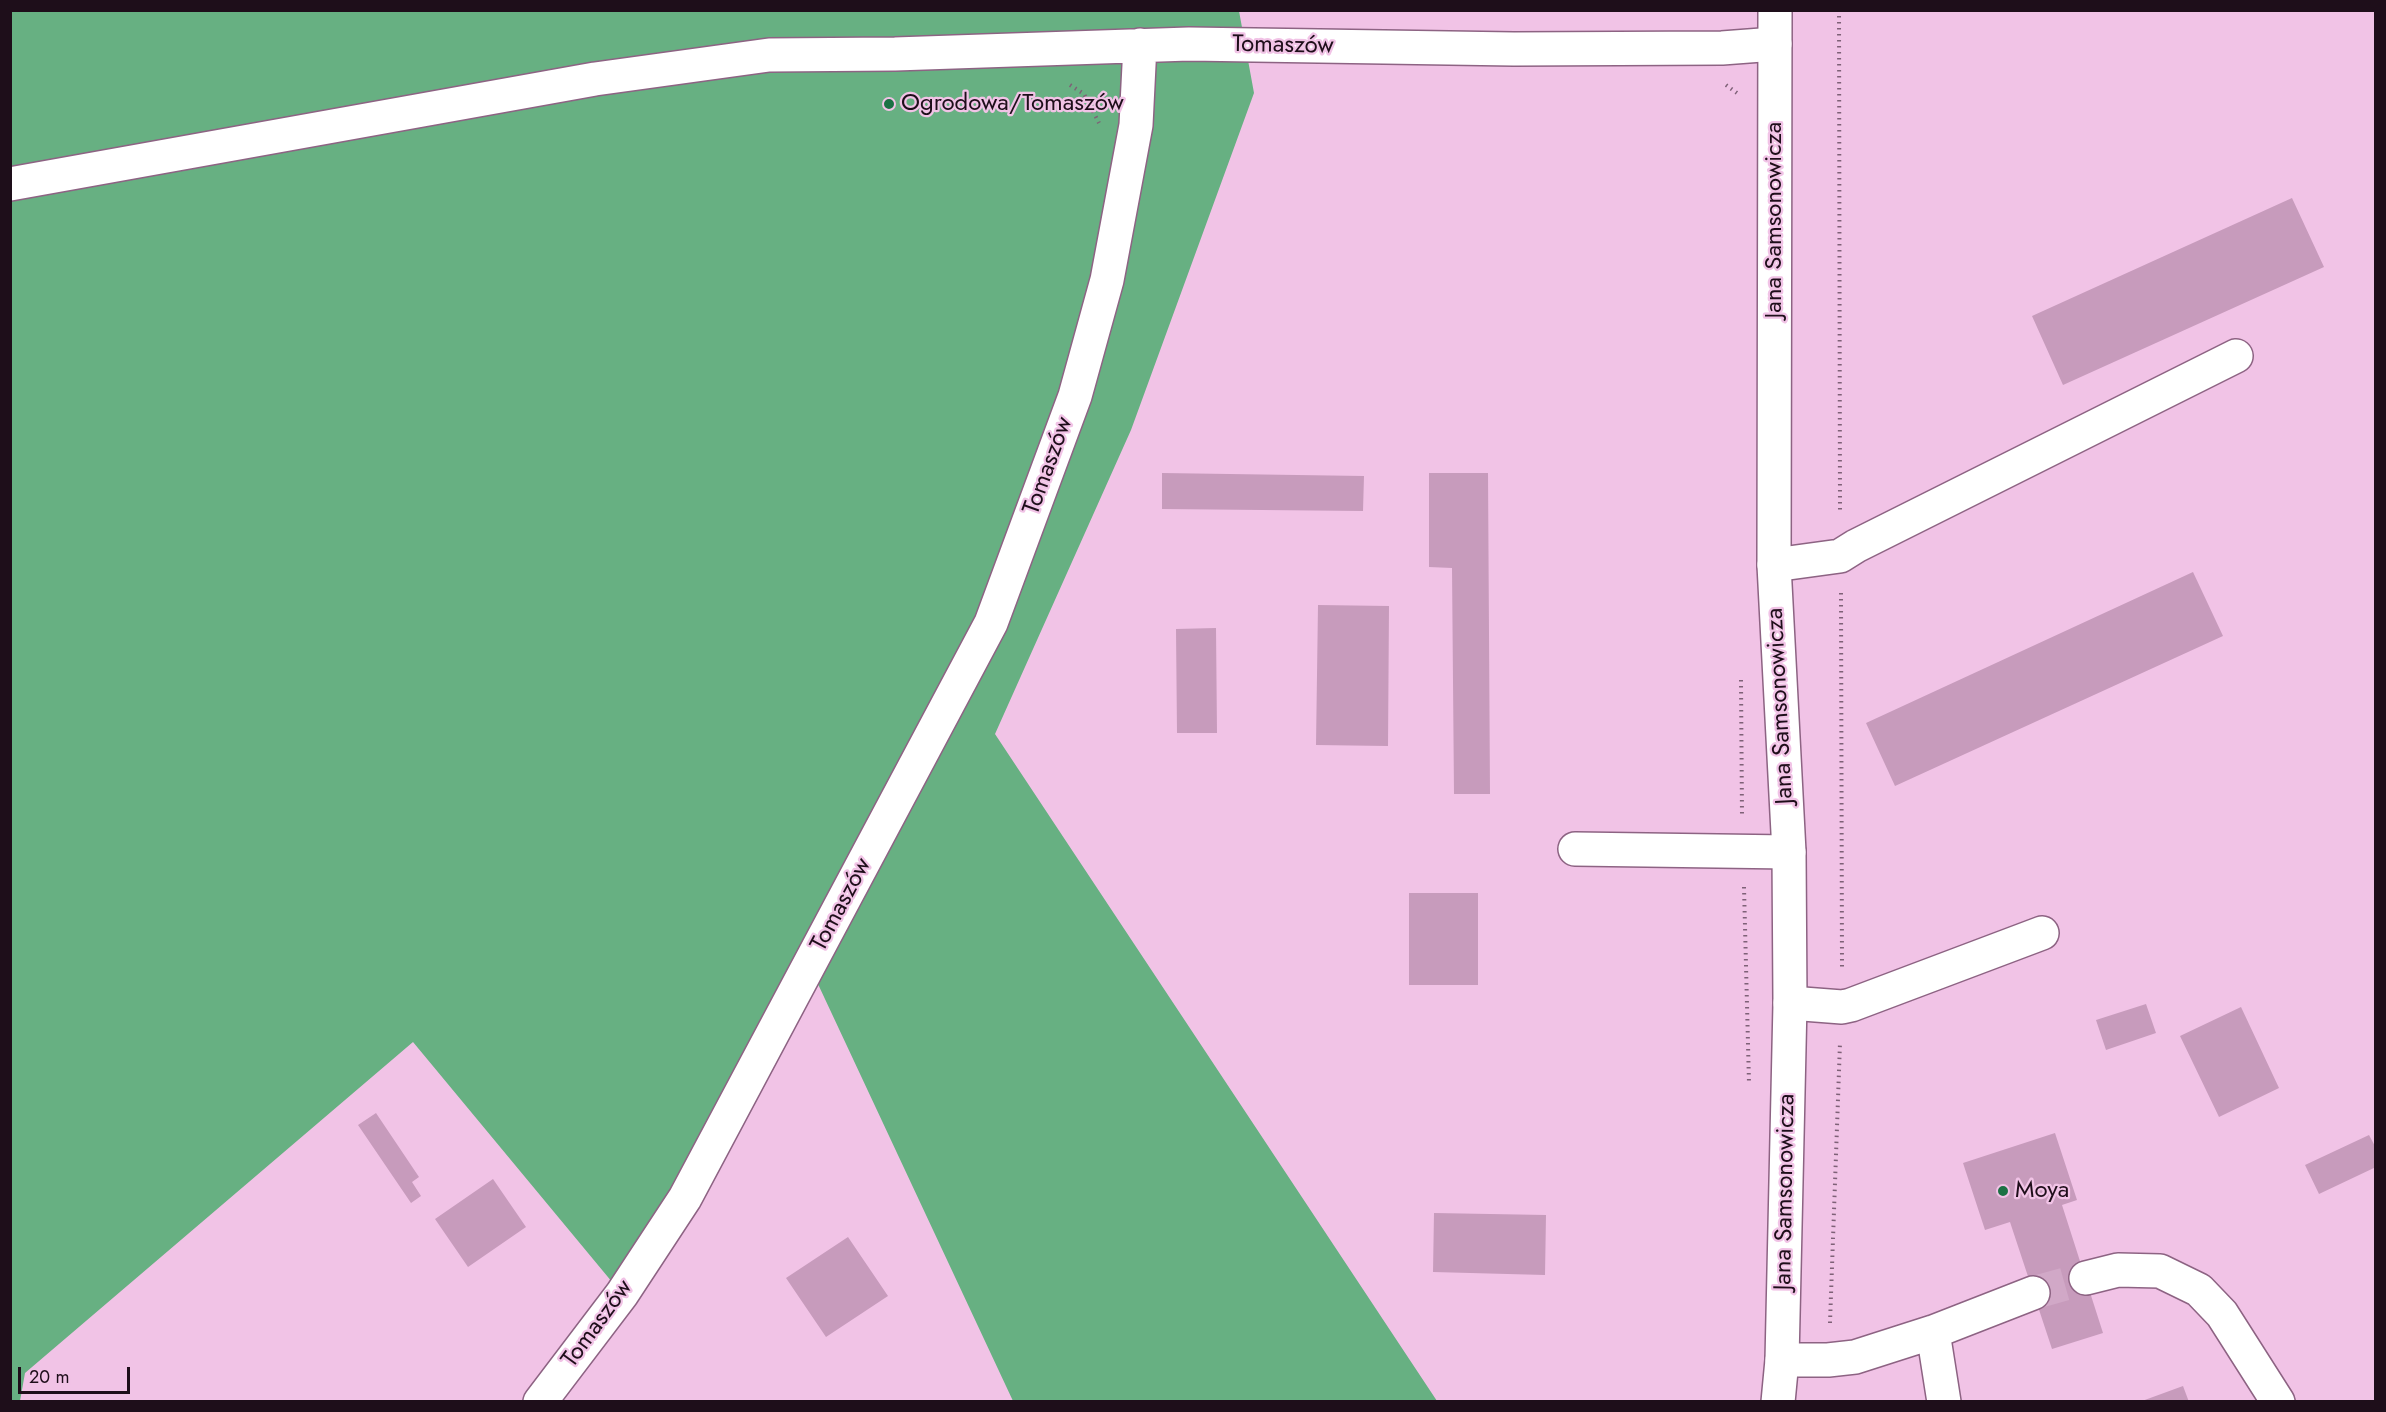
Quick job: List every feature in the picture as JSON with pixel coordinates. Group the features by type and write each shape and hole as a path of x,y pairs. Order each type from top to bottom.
{"street":[{"name":"Jana Samsonowicza","path":"1775,10 1774,565 1789,852 1790,1003 1782,1360 1779,1401"},
{"name":"Tomaszów","path":"540,1401 622,1294 685,1198 992,623 1075,396 1107,280 1136,125 1140,45 1514,49 1722,48 1775,44"},
{"path":"10,184 595,79 769,55 906,54 1140,45"},
{"path":"1774,565 1840,556 2236,356"},
{"path":"1575,849 1789,852"},
{"path":"1790,1003 1842,1007 2042,933"},
{"path":"2086,1278 2118,1270 2160,1271 2199,1290 2222,1314 2278,1401"},
{"path":"1782,1360 1828,1360 1855,1357 1933,1332 2033,1293"},
{"path":"1933,1332 1944,1401"}],"path":[{"path":"1828,1360 1842,1007 1839,10"},
{"path":"1722,48 1725,83 1737,93 1737,105"},
{"path":"1067,83 1084,94 1099,124"},
{"path":"1741,672 1749,1089"}],"green space":[{"path":"10,11 1239,11 1254,93 1131,430 995,734 1437,1401 1013,1401 810,967 622,1294 413,1042 25,1373 20,1401 11,1401"}],"building":[{"path":"2292,198 2324,267 2063,385 2032,316"},
{"path":"1162,473 1364,476 1363,511 1162,509"},
{"path":"1429,473 1488,473 1490,794 1454,794 1452,568 1429,567"},
{"path":"2193,572 2223,636 1895,786 1866,723"},
{"path":"1318,605 1389,606 1388,746 1316,745"},
{"path":"1216,628 1217,733 1177,733 1176,629"},
{"path":"1409,893 1478,893 1478,985 1409,985"},
{"path":"2146,1004 2156,1033 2106,1050 2096,1020"},
{"path":"2241,1007 2279,1088 2219,1117 2180,1036"},
{"path":"376,1113 419,1177 412,1182 421,1196 411,1203 358,1125"},
{"path":"2055,1133 2077,1200 2062,1205 2103,1333 2052,1349 2010,1222 1985,1230 1963,1163"},
{"path":"2369,1135 2376,1148 2376,1167 2319,1194 2305,1165"},
{"path":"493,1179 526,1227 468,1267 435,1219"},
{"path":"1434,1213 1546,1215 1545,1275 1433,1272"},
{"path":"848,1237 888,1296 826,1337 786,1278"},
{"path":"2183,1386 2189,1402 2142,1402 2142,1401"}],"tunnel":[{"path":"2033,1293 2086,1278"}],"place":[{"name":"Ogrodowa/Tomaszów","path":"889,104"},
{"name":"Moya","path":"2003,1191"}]}
